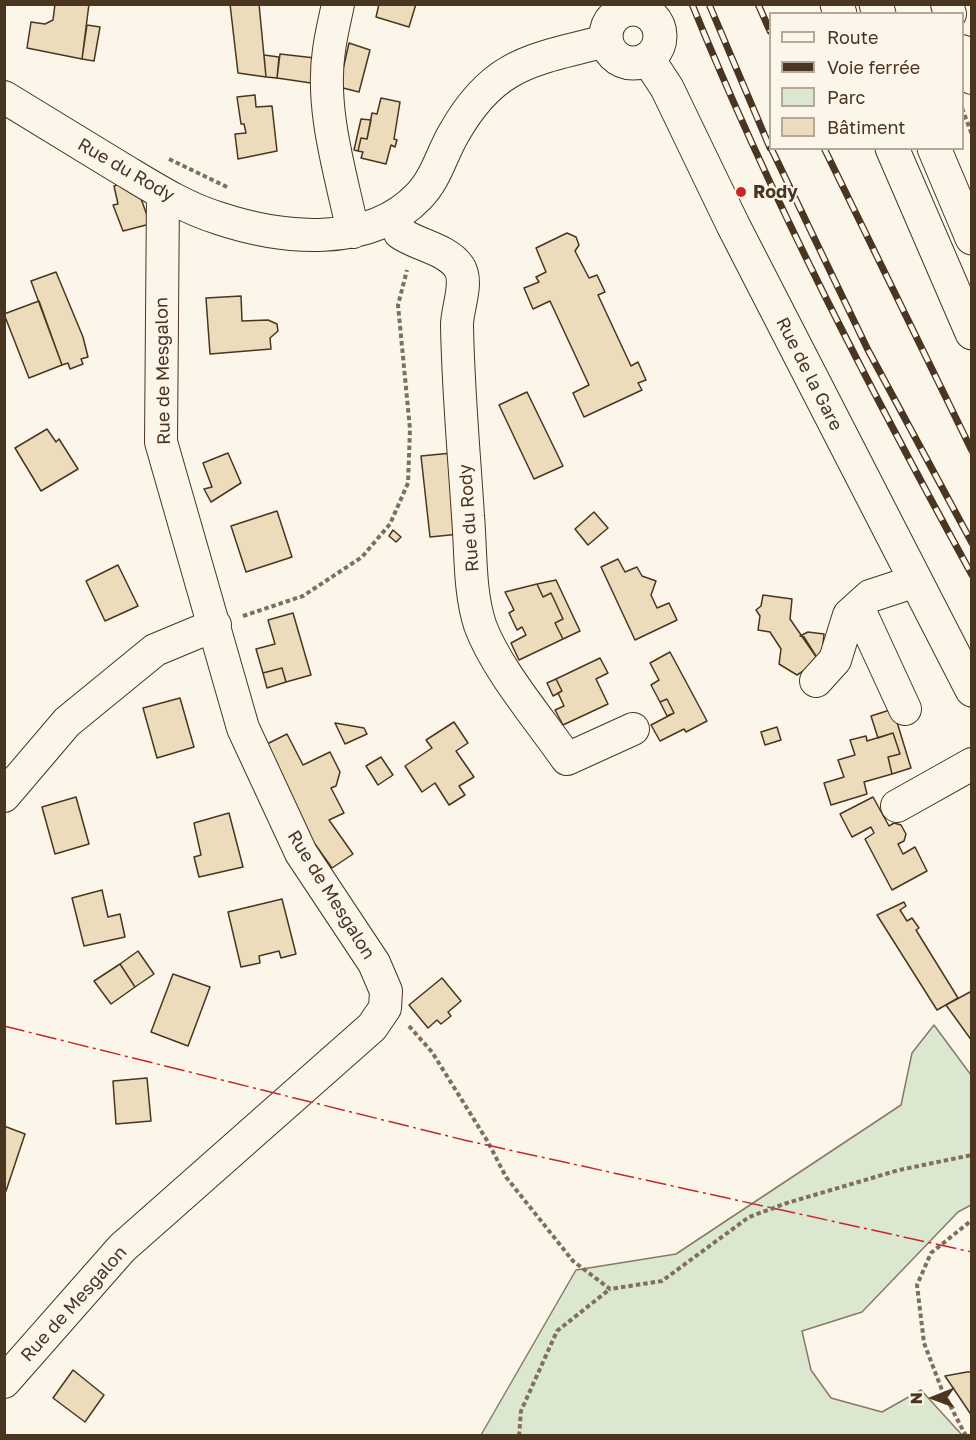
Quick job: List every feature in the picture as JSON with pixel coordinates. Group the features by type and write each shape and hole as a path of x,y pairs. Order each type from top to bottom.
{"main road":[{"path":"634,6 648,11 656,21 660,34 657,50 648,59 635,63 622,62 612,53 606,40 606,28 613,18 634,6"},
{"name":"Rue de la Gare","path":"648,59 667,88 733,225 972,690"},
{"path":"893,150 972,333"},
{"path":"935,150 972,237"}],"street":[{"path":"338,4 328,51 328,93 334,144 353,232"},
{"name":"Rue du Rody","path":"4,97 163,194 217,218 260,228 310,235 353,232 396,216 420,196 436,171 469,107 502,74 525,63 606,40"},
{"path":"964,54 972,78"},
{"name":"Rue de Mesgalon","path":"4,1382 122,1248 372,1027 385,1008 386,991 374,963 301,853 243,728 161,442 163,194"},
{"path":"396,216 400,233 413,243"},
{"name":"Rue du Rody","path":"413,243 445,255 459,267 463,280 457,321 458,363 471,563 480,625 496,655 567,759 633,729"},
{"path":"816,681 835,660 849,615 870,596 916,581"},
{"path":"858,607 905,709"},
{"path":"4,796 67,722 146,657 155,650 214,625"},
{"path":"897,806 972,764"}],"path":[{"path":"964,111 972,135"},
{"path":"160,154 229,188"},
{"path":"214,625 303,596 362,557 390,524 408,483 410,429 398,305 413,243"},
{"path":"385,1008 401,1017 432,1052 488,1142 506,1177 551,1235 573,1261 610,1289"},
{"path":"519,1436 521,1411 557,1331 610,1289 662,1281 749,1217 787,1203 899,1170 972,1155"},
{"path":"966,1436 942,1390 924,1343 917,1285 931,1253 972,1220"}],"green space":[{"path":"934,1025 971,1075 971,1205 958,1212 862,1312 802,1331 811,1370 831,1398 882,1412 921,1390 962,1435 481,1435 576,1270 676,1254 901,1105 912,1053"}],"building":[{"path":"55,4 89,4 82,59 27,48 31,22 45,24 53,20"},
{"path":"230,4 259,4 266,77 238,73"},
{"path":"379,4 416,4 409,27 376,17"},
{"path":"87,25 100,27 94,61 82,59"},
{"path":"349,43 370,50 359,92 339,87"},
{"path":"280,54 315,58 311,83 277,78"},
{"path":"264,55 279,57 277,78 266,77"},
{"path":"255,95 256,107 272,106 277,151 238,159 235,134 246,133 244,124 241,124 237,97"},
{"path":"381,98 400,102 394,139 397,140 395,147 391,145 386,164 361,158 363,152 358,151 361,138 367,139 372,113 377,114"},
{"path":"361,119 371,120 367,139 361,138 358,151 354,150"},
{"path":"127,182 138,190 150,224 123,231 113,205 118,204 114,186"},
{"path":"567,233 576,237 579,245 575,251 589,278 597,275 605,292 598,295 631,366 638,362 646,380 638,383 642,390 584,417 573,393 589,385 550,301 533,309 524,288 539,282 536,277 546,272 536,248"},
{"path":"56,272 83,337 88,357 81,359 83,364 70,369 68,363 62,365 31,281"},
{"path":"241,296 242,321 268,320 277,324 278,331 270,338 271,349 210,354 206,298"},
{"path":"39,301 62,365 29,378 4,314"},
{"path":"527,392 563,466 534,479 499,405"},
{"path":"47,429 56,442 59,439 78,469 41,491 15,448"},
{"path":"228,453 241,483 211,502 204,489 212,487 203,463"},
{"path":"452,453 460,534 430,537 421,456"},
{"path":"277,511 292,557 246,572 231,526"},
{"path":"594,512 608,528 588,545 575,529"},
{"path":"393,530 401,537 396,542 389,536"},
{"path":"618,559 625,572 637,567 642,576 656,581 651,595 657,608 669,603 677,620 635,640 601,567"},
{"path":"118,565 138,606 105,621 86,581"},
{"path":"556,580 580,631 563,639 555,623 563,619 551,593 543,597 537,584"},
{"path":"537,584 543,597 551,593 563,619 555,623 563,639 519,660 511,643 526,635 522,627 517,630 509,613 514,610 505,592"},
{"path":"763,595 792,599 790,619 819,661 797,675 779,664 781,649 770,632 758,630 760,616 756,610 761,606"},
{"path":"293,613 311,675 286,682 282,668 263,673 256,649 275,644 268,620"},
{"path":"808,632 824,634 821,664 804,637 800,636"},
{"path":"670,652 707,721 686,732 684,729 660,741 651,725 674,713 667,699 660,702 651,685 659,680 650,663"},
{"path":"600,658 608,673 596,679 608,704 563,725 555,710 564,706 558,693 562,691 556,679"},
{"path":"282,668 286,682 267,688 263,673"},
{"path":"556,679 562,691 553,696 547,683"},
{"path":"180,698 194,747 157,758 143,708"},
{"path":"667,699 674,713 667,716 660,702"},
{"path":"893,709 911,768 892,774 888,757 900,754 893,733 878,738 871,716"},
{"path":"454,722 468,743 456,751 474,777 459,786 465,795 449,805 435,783 422,792 405,766 432,748 426,740"},
{"path":"335,723 364,728 367,734 345,744"},
{"path":"777,727 781,740 765,745 761,732"},
{"path":"893,733 900,754 888,757 892,774 864,782 867,794 831,805 824,783 844,777 838,760 855,755 850,740 866,736 867,741"},
{"path":"287,734 303,765 330,752 340,772 336,786 331,788 344,813 329,820 353,854 332,868 305,830 265,745"},
{"path":"381,757 393,775 378,785 366,766"},
{"path":"76,797 89,844 55,854 42,807"},
{"path":"873,797 889,826 894,823 901,825 906,834 904,841 898,844 903,854 915,847 927,871 892,890 865,839 874,833 871,827 852,837 840,814"},
{"path":"229,813 243,867 199,877 194,857 201,855 194,823"},
{"path":"102,890 108,917 120,914 125,937 84,946 72,898"},
{"path":"282,899 296,954 281,958 279,951 259,956 260,963 241,967 228,912"},
{"path":"904,902 906,906 900,910 907,921 912,918 919,928 916,930 958,998 937,1010 877,915"},
{"path":"138,951 154,974 135,987 120,964"},
{"path":"120,964 135,987 111,1004 94,981"},
{"path":"173,974 210,987 188,1046 151,1032"},
{"path":"442,978 461,1001 448,1012 451,1016 441,1024 437,1020 428,1028 409,1005"},
{"path":"970,992 972,994 972,1041 946,1005"},
{"path":"147,1078 151,1121 116,1124 113,1081"},
{"path":"4,1126 25,1134 6,1191 4,1190"},
{"path":"73,1370 104,1395 85,1422 53,1398"},
{"path":"972,1372 972,1416 945,1376"}],"railway":[{"path":"692,4 755,150 824,294 896,435 972,575"},
{"path":"709,4 769,146"},
{"path":"758,4 769,29"},
{"path":"772,150 868,350 972,543"},
{"path":"825,150 972,451"}],"power":[{"path":"4,1026 464,1140 972,1252"}],"place":[{"name":"Rody","path":"741,192"}]}
